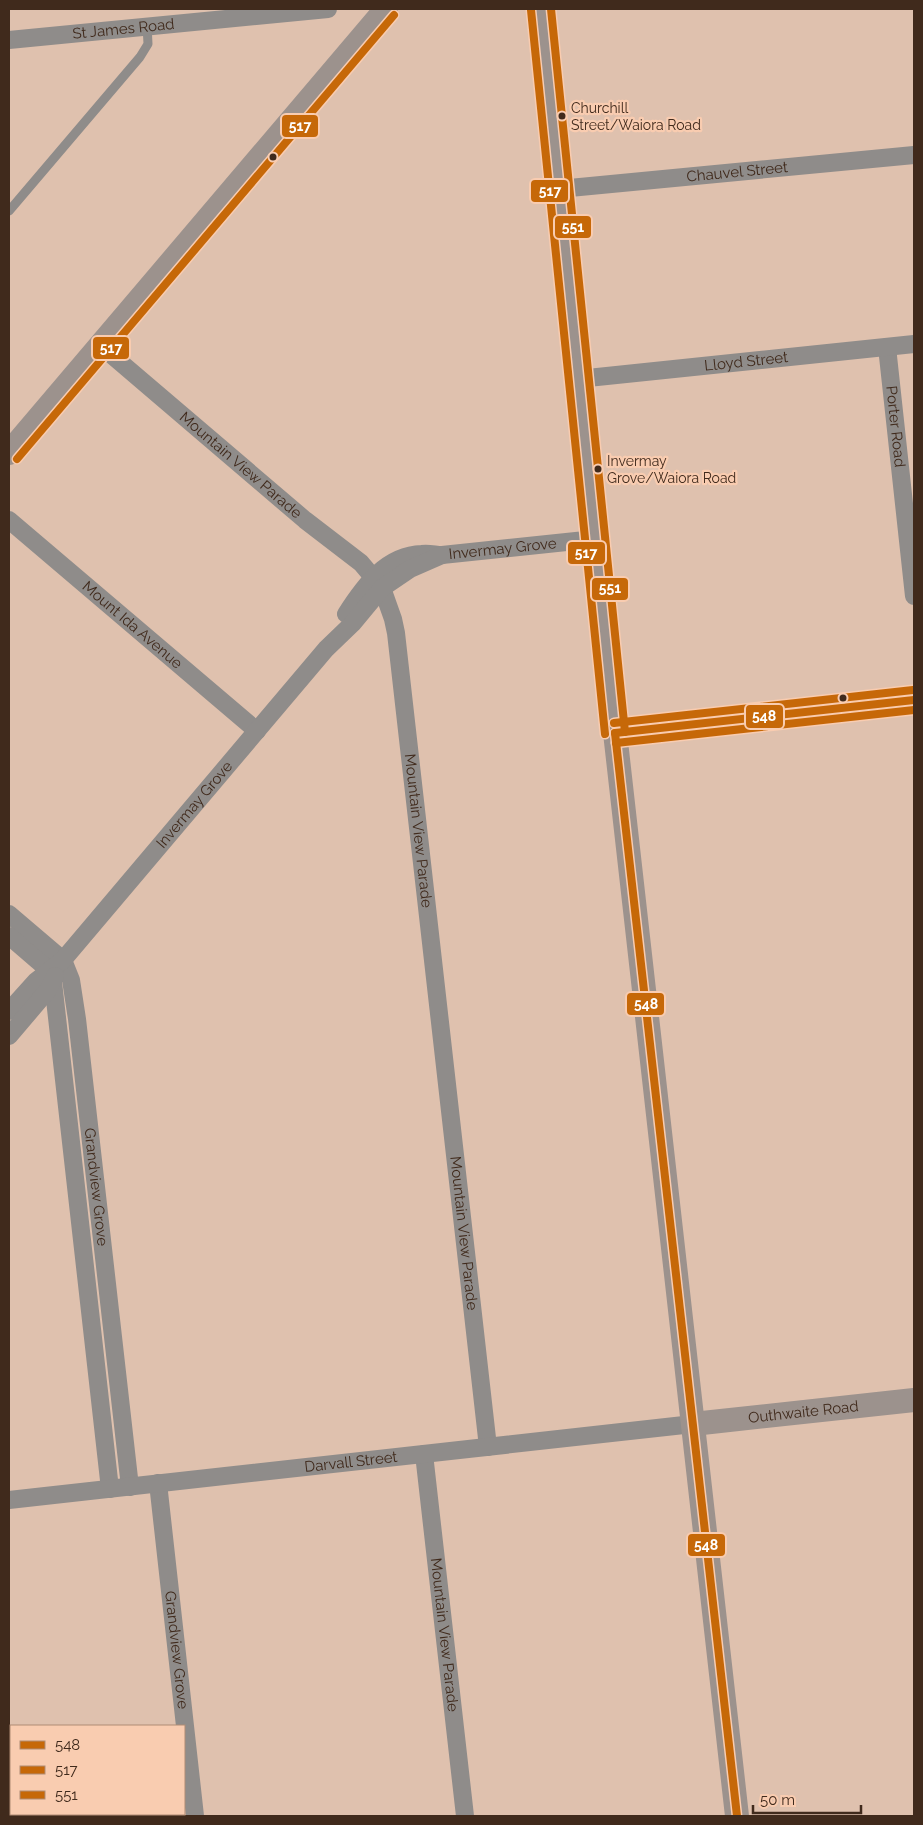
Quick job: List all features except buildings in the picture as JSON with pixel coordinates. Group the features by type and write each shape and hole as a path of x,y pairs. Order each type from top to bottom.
{"main road":[{"path":"541,9 615,733 737,1816"},
{"path":"9,453 380,10"},
{"path":"615,733 914,700"},
{"name":"Outhwaite Road","path":"693,1424 914,1400"}],"street":[{"name":"St James Road","path":"9,40 147,25 192,15 328,9"},
{"name":"Chauvel Street","path":"559,189 914,154"},
{"name":"Lloyd Street","path":"578,379 914,344"},
{"name":"Mountain View Parade","path":"100,345 306,520 361,563 378,582 388,602 396,633 488,1447"},
{"name":"Porter Road","path":"887,347 914,596"},
{"name":"Mount Ida Avenue","path":"9,520 257,731"},
{"name":"Invermay Grove","path":"9,1011 36,981 55,970 326,649 353,624 378,582 380,570 409,556 423,554 442,555 595,538"},
{"name":"Grandview Grove","path":"9,914 55,970 110,1489"},
{"name":"Grandview Grove","path":"9,936 71,980 130,1487"},
{"name":"Invermay Grove","path":"9,1036 48,990 55,970"},
{"name":"Darvall Street","path":"9,1500 693,1424"},
{"name":"Mountain View Parade","path":"424,1454 465,1816"},
{"name":"Grandview Grove","path":"158,1484 185,1725"},
{"name":"Grandview Grove","path":"185,1726 195,1816"}],"lane":[{"path":"9,211 140,57 148,44 147,25"}],"transit line":[{"name":"551","path":"551,9 625,732"},
{"name":"517","path":"531,10 605,734"},
{"name":"517","path":"17,459 394,15"},
{"name":"551","path":"614,723 913,690"},
{"name":"548","path":"615,733 914,700"},
{"name":"517","path":"616,743 914,710"},
{"name":"548","path":"615,733 737,1816"}],"place":[{"name":"Churchill Street/Waiora Road","path":"562,116"},
{"name":"Invermay Grove/Waiora Road","path":"598,469"}]}
